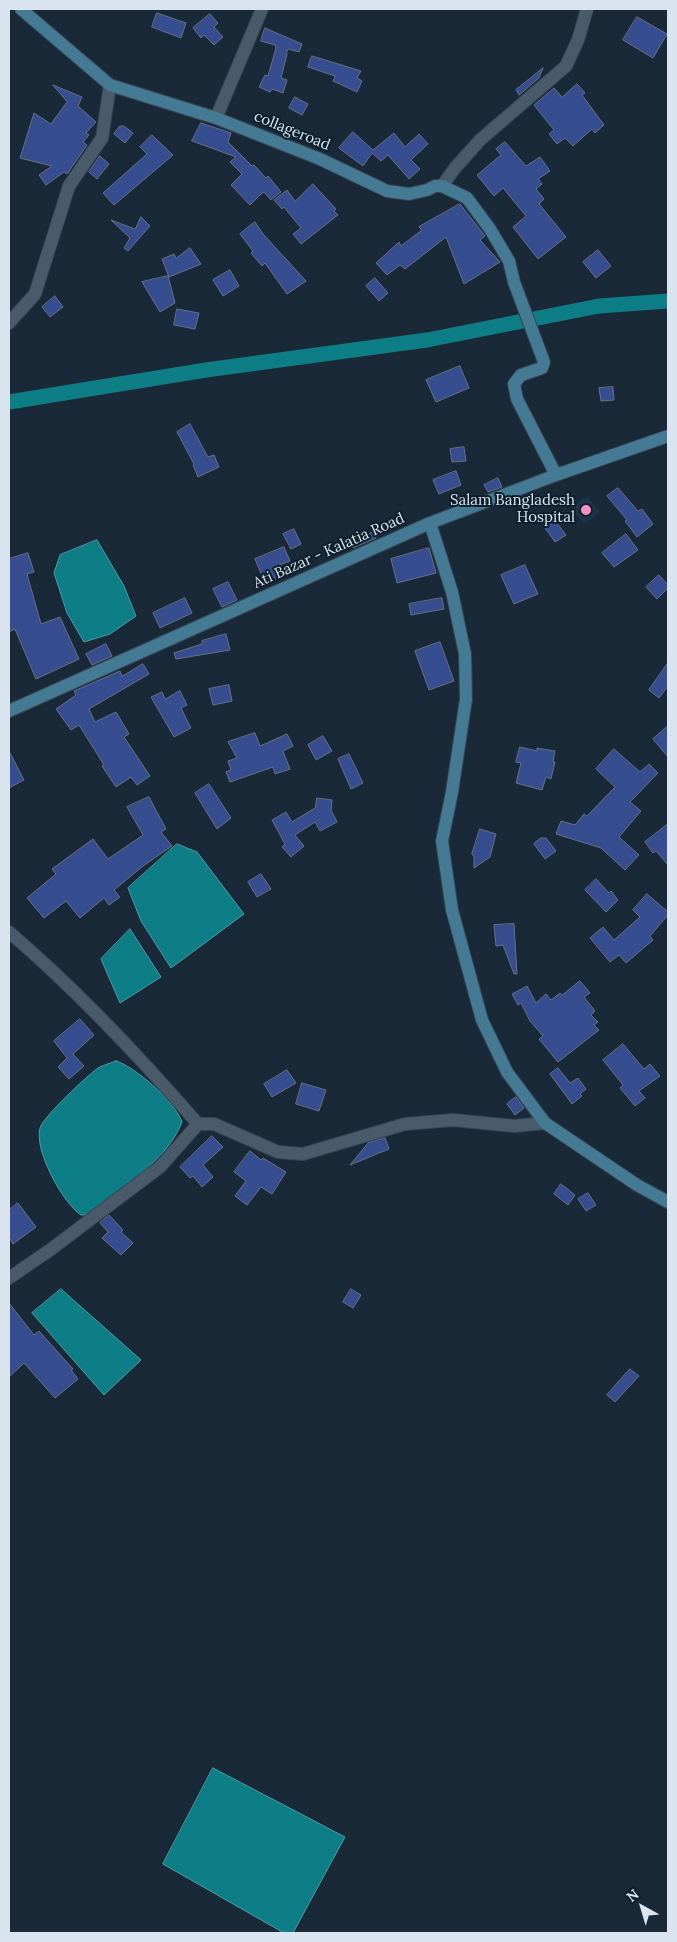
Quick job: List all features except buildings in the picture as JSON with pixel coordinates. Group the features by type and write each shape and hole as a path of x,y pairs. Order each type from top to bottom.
{"street":[{"name":"collageroad","path":"21,9 110,85 216,118 320,160 386,192 409,194 442,186"},
{"path":"216,118 262,9"},
{"path":"556,474 515,391 514,384 521,375 542,368 544,365 509,261 467,198 442,186 480,140 566,66 578,40 587,9"},
{"path":"9,323 34,294 69,186 102,138 110,85"},
{"name":"Ati Bazar - Kalatia Road","path":"9,711 430,523 556,474 668,436"},
{"path":"430,523 452,592 465,654 466,699 452,792 442,841 452,910 482,1020 507,1072 545,1123 637,1185 668,1202"},
{"path":"9,932 36,955 136,1054 198,1124 214,1124 278,1152 303,1154 406,1124 453,1120 514,1126 545,1123"},
{"path":"9,1278 50,1250 160,1167 198,1124"}],"shaded area":[{"name":"Salam Bangladesh Hospital","path":"587,496 600,512 584,524 571,508"},
{"path":"97,540 124,586 136,616 110,634 84,642 67,613 54,573 60,555"},
{"path":"177,844 197,852 244,914 171,968 141,921 128,888"},
{"path":"130,929 161,977 120,1003 101,959"},
{"path":"116,1061 134,1070 154,1086 172,1105 182,1122 166,1149 141,1174 86,1215 81,1215 66,1199 51,1175 41,1149 40,1128 57,1106 85,1079 98,1068"},
{"path":"61,1289 141,1360 104,1395 32,1313"},
{"path":"213,1768 345,1837 293,1933 284,1933 163,1864"}],"waterway":[{"path":"9,402 206,370 427,340 599,306 668,301"}],"place":[{"name":"Salam Bangladesh Hospital","path":"586,510"}]}
